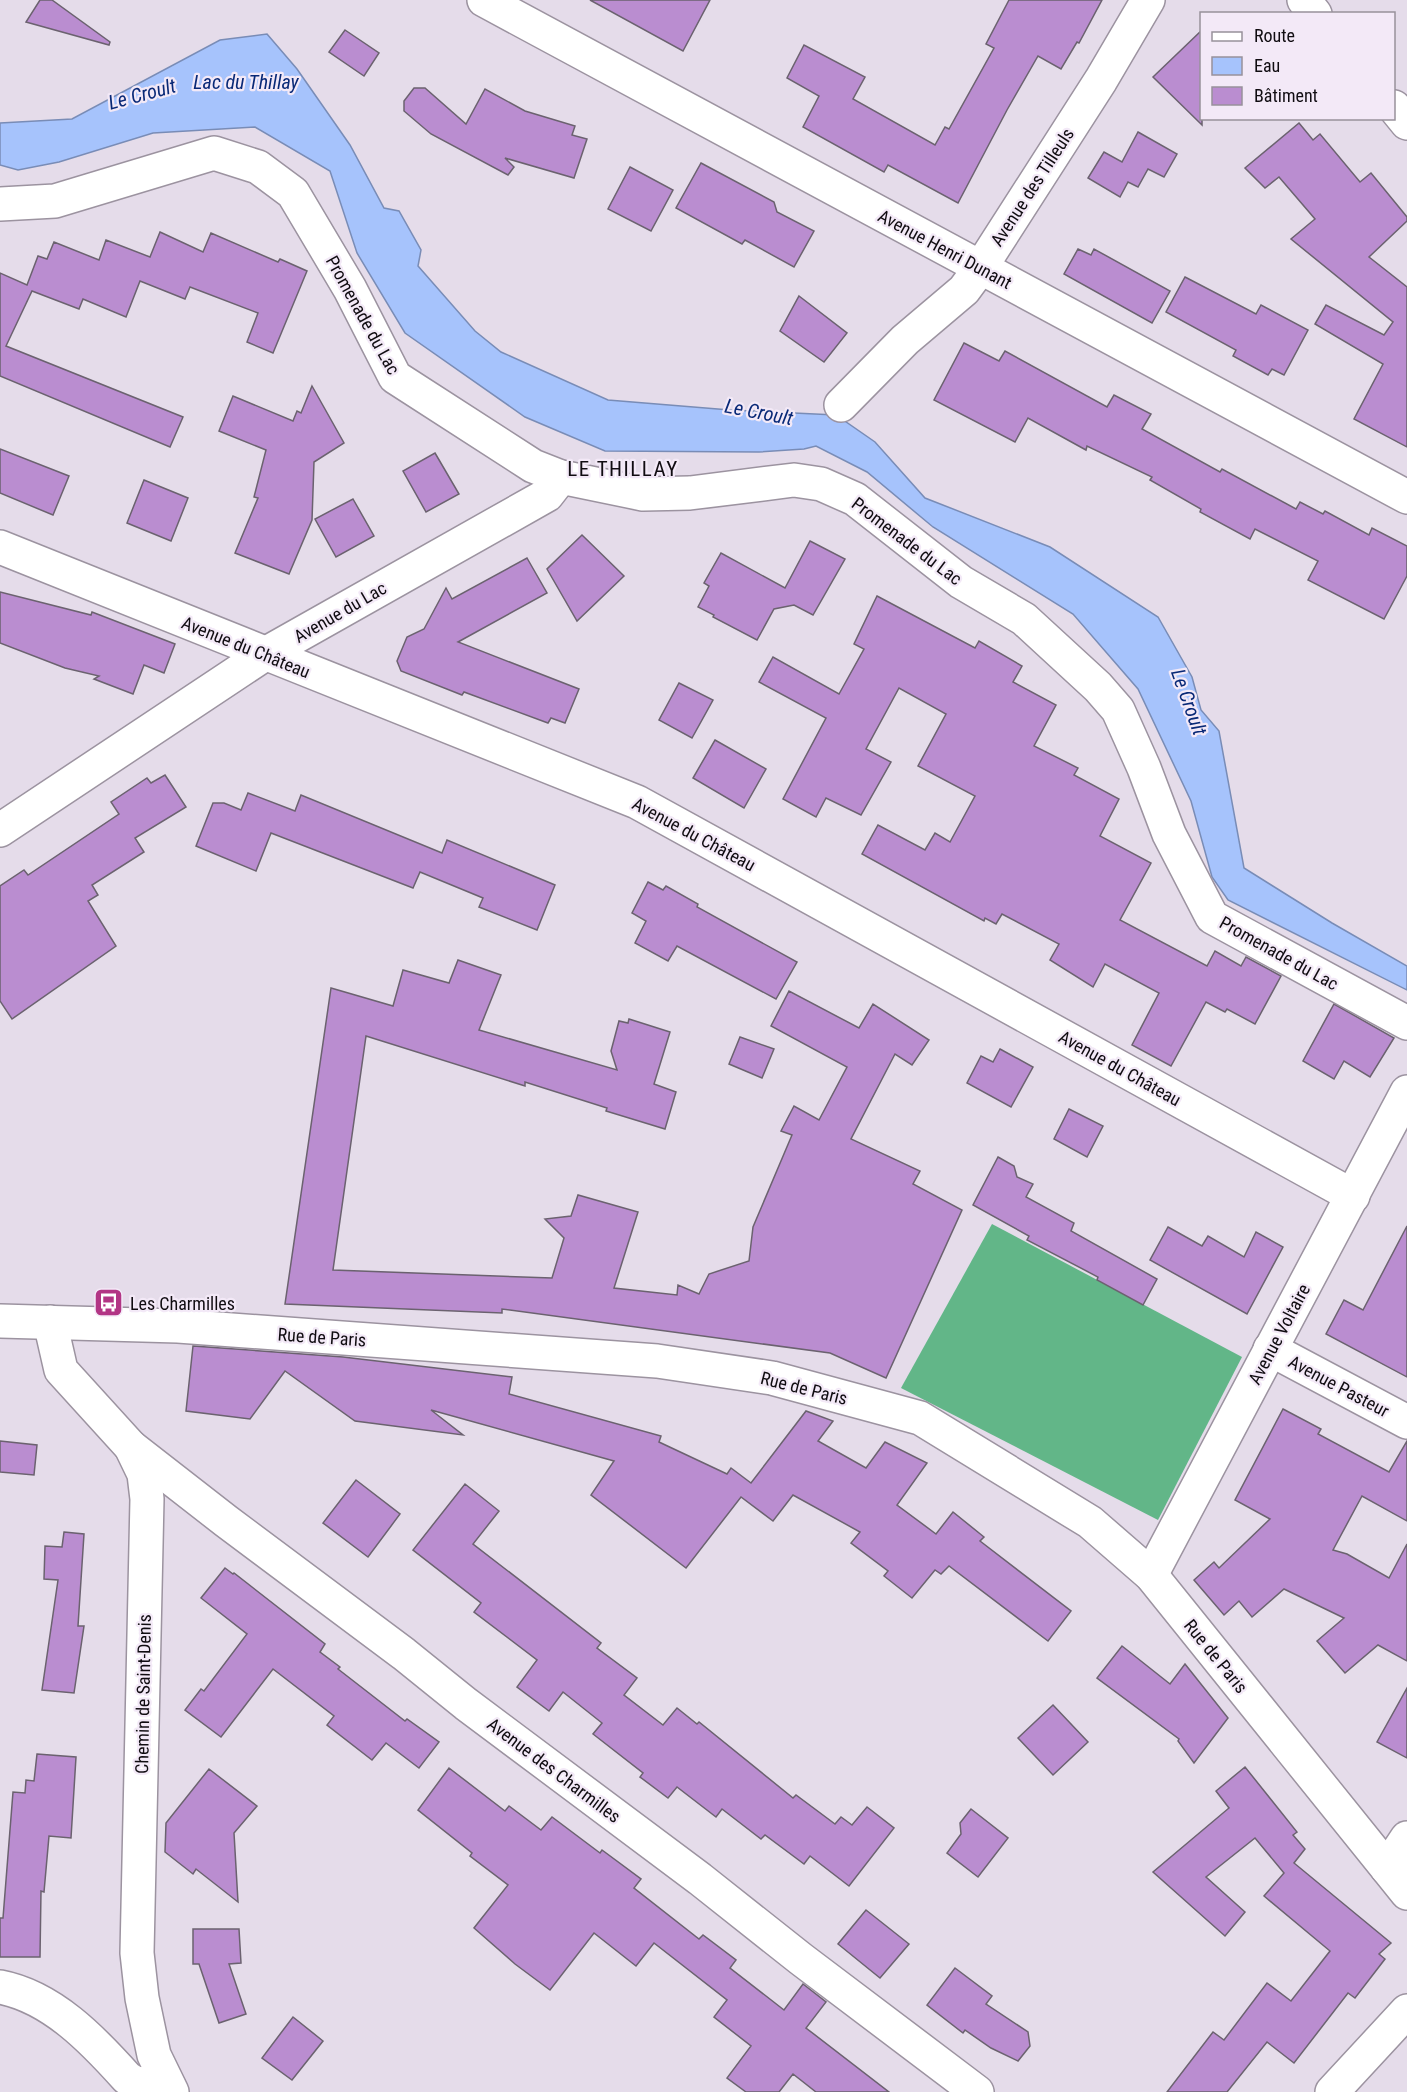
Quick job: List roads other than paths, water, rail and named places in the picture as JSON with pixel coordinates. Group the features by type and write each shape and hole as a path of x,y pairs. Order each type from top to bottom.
{"street":[{"name":"Avenue Henri Dunant","path":"484,0 1407,497"},
{"name":"Avenue des Tilleuls","path":"841,405 905,340 964,290 1101,80 1148,0"},
{"path":"1304,0 1313,12"},
{"path":"1395,108 1407,123"},
{"name":"Promenade du Lac","path":"0,204 55,201 214,153 258,167 293,193 350,290 395,377 533,466 561,477 644,494 690,493 794,480 821,484 855,499 961,582 1024,619 1098,687 1118,710 1144,768 1169,834 1212,917 1407,1023"},
{"name":"Avenue du Lac","path":"0,830 265,654 547,495 561,477"},
{"name":"Avenue du Château","path":"0,547 637,802 1353,1196"},
{"name":"Avenue Voltaire","path":"1151,1575 1407,1092"},
{"name":"Rue de Paris","path":"0,1321 178,1326 657,1361 772,1378 920,1418 1090,1522 1151,1575 1407,1893"},
{"name":"Chemin de Saint-Denis","path":"50,1322 61,1370 131,1447 144,1474 147,1499 137,1953 142,1998 154,2055 170,2089"},
{"name":"Avenue Pasteur","path":"1270,1350 1407,1422"},
{"name":"Avenue des Charmilles","path":"131,1447 977,2092"},
{"path":"1387,1868 1407,1838"},
{"path":"0,1987 13,1990 45,2005 67,2020 87,2035 135,2083 170,2089"},
{"path":"1332,2092 1407,2010"}],"water":[{"name":"Lac du Thillay","path":"267,34 297,69 350,145 384,208 399,211 421,250 418,266 475,331 501,352 608,400 730,410 836,415 875,442 925,498 1050,547 1158,617 1192,677 1201,710 1219,731 1244,868 1407,966 1407,990 1228,900 1212,877 1191,801 1138,689 1073,614 933,527 867,472 816,446 759,452 605,451 525,417 405,333 357,253 330,171 255,127 153,133 59,162 18,170 0,165 0,123 72,119 220,40"}],"place":[{"name":"Les Charmilles","path":"109,1303"}],"district":[{"name":"LE THILLAY","path":"623,469"}],"water label":[{"name":"Le Croult","path":"142,94"},
{"name":"Le Croult","path":"759,412"},
{"name":"Le Croult","path":"1189,702"}]}
